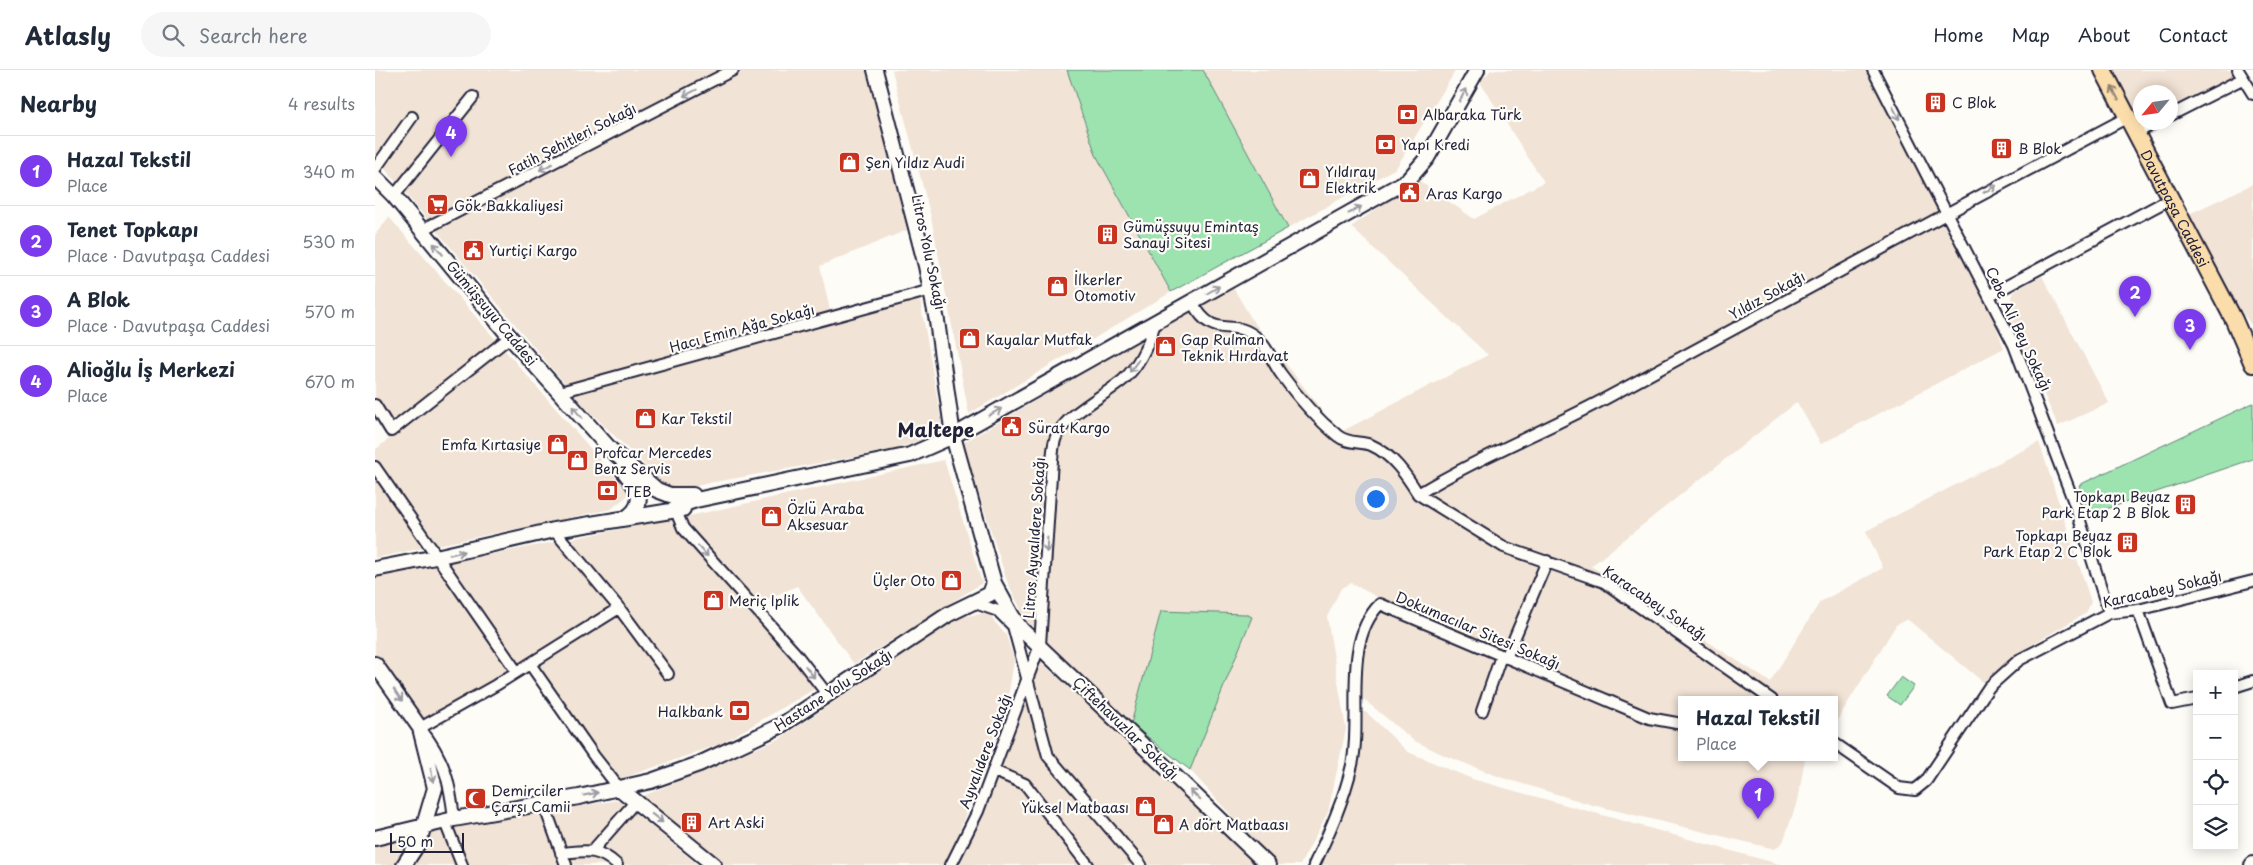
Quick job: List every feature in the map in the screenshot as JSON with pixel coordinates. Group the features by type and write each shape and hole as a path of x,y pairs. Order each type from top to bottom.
{"main road":[{"name":"Litros Yolu Sokağı","path":"875,70 935,289"},
{"name":"Litros Yolu Sokağı","path":"881,70 902,138 935,289 957,403 958,426 953,436 994,583"},
{"path":"375,568 436,558 553,530 676,511 676,507 679,505 695,500 779,484 910,455 953,436 1408,180 1427,158 1477,70"},
{"name":"Davutpaşa Caddesi","path":"2103,70 2235,320 2253,364"},
{"name":"Gümüşsuyu Caddesi","path":"375,177 394,196 510,337 610,449"},
{"name":"Davutpaşa Caddesi","path":"2235,320 2253,344"},
{"path":"610,449 647,484 670,495 701,494 779,484"},
{"path":"610,449 639,496 637,507 626,518"},
{"name":"Çiftehavuzlar Sokağı","path":"994,583 1011,616 1030,641 1268,865"},
{"name":"Hastane Yolu Sokağı","path":"375,838 450,820 651,781 699,764 780,726 949,614 990,594 994,583"},
{"path":"375,664 420,728 435,788 419,842 405,865"},
{"path":"619,788 714,865"}],"street":[{"name":"Fatih Şehitleri Sokağı","path":"422,230 733,70"},
{"name":"Cebe Ali Bey Sokağı","path":"1873,70 1990,294 2034,393 2075,505 2109,613"},
{"path":"2178,111 2240,74 2253,94"},
{"path":"394,196 473,96"},
{"path":"375,169 412,117"},
{"name":"Yıldız Sokağı","path":"1418,494 1459,469 1585,410 1947,212 2128,117"},
{"path":"2136,133 2142,130"},
{"path":"1990,294 2170,199"},
{"name":"Hacı Emin Ağa Sokağı","path":"560,392 935,289"},
{"name":"Karacabey Sokağı","path":"1192,302 1201,317 1212,326 1239,328 1259,339 1280,373 1330,428 1340,437 1370,445 1385,453 1409,480 1418,494 1504,547 1604,582 1766,696"},
{"name":"Litros Ayvalıdere Sokağı","path":"1030,641 1056,437 1067,422 1123,379 1134,368 1150,340 1155,323"},
{"path":"375,405 391,431 510,337"},
{"path":"375,467 436,558 517,672"},
{"path":"676,511 683,528 796,654 827,694"},
{"path":"553,530 619,608 668,674"},
{"path":"1482,711 1503,657 1547,561"},
{"name":"Karacabey Sokağı","path":"1838,747 1899,788 1910,790 1919,788 1989,687 2019,660 2109,613 2138,610 2253,581"},
{"path":"972,602 1004,615 1030,641 1027,681 1049,756 1141,865"},
{"name":"Dokumacılar Sitesi Sokağı","path":"1314,865 1337,813 1352,766 1356,733 1357,659 1364,626 1380,604 1649,718 1678,723"},
{"path":"462,865 450,820 452,795 443,762 420,728 517,672 619,608"},
{"path":"2138,610 2172,704 2193,700"},
{"name":"Ayvalıdere Sokağı","path":"952,864 979,811 1027,681 1030,641"},
{"path":"530,664 594,756 619,788"},
{"path":"2238,686 2253,681"},
{"path":"994,770 1025,784 1088,865"},
{"path":"543,802 566,865"},
{"path":"593,850 636,802"},
{"path":"561,853 593,850 609,857 617,865"}],"shaded area":[{"path":"375,70 867,70 907,230 820,266 831,315 918,288 943,432 896,449 709,483 672,492 581,403 375,157"},
{"path":"892,70 1067,70 1096,155 1171,292 969,414 931,217"},
{"path":"1203,70 1456,70 1396,168 1288,228"},
{"path":"1491,70 1880,70 1949,204 1944,222 1989,307 2004,348 1821,444 1797,402 1591,566 1770,682 1820,602 1883,568 1866,531 2039,442 2091,602 2086,613 2019,652 1983,682 1907,619 1896,625 1838,719 1838,696 1678,696 1678,761 1804,761 1798,799 1783,842 1775,849 1593,805 1500,777 1446,756 1413,740 1361,697 1360,692 1367,635 1378,614 1396,607 1351,583 1341,588 1327,617 1346,729 1328,812 1300,865 1276,865 1190,770 1252,617 1245,614 1161,611 1131,724 1027,622 1007,581 963,443 1232,286 1251,318 1339,433 1488,355 1351,227 1418,180 1474,219 1544,182 1480,82"},
{"path":"2111,70 2238,70 2243,83 2178,119 2178,85 2133,85 2133,111"},
{"path":"2143,130 2157,130 2146,136"},
{"path":"2253,184 2253,327 2239,309 2189,214"},
{"path":"389,217 630,494 611,509 375,558 375,450 390,438 375,412 375,235"},
{"path":"2042,276 2109,403 2058,426 2008,312 2014,291"},
{"path":"944,460 982,583 854,664 797,586 759,603 825,683 720,744 606,784 528,672 428,728 375,662 375,577 694,515"},
{"path":"987,613 1006,635 1014,660 1008,698 947,865 726,865 643,796 779,739 960,617"},
{"path":"1041,662 1195,804 1256,865 960,865"},
{"path":"1362,712 1366,712 1408,752 1472,779 1782,865 1318,865 1355,770"},
{"path":"619,800 698,865 409,865 431,833 454,826"},
{"path":"402,840 407,855 394,865 375,865 375,845"}],"green space":[{"path":"1067,70 1203,70 1288,228 1171,292 1096,155"},
{"path":"2253,403 2253,459 2089,515 2079,485"},
{"path":"1161,611 1245,614 1252,617 1190,770 1131,724"},
{"path":"1901,677 1914,686 1900,705 1887,696"}],"place":[{"name":"C Blok","path":"1936,102"},
{"name":"Albaraka Türk","path":"1407,114"},
{"name":"Yapı Kredi","path":"1385,144"},
{"name":"B Blok","path":"2002,148"},
{"name":"Alioğlu İş Merkezi","path":"451,157"},
{"name":"Şen Yıldız Audi","path":"849,162"},
{"name":"Yıldıray Elektrik","path":"1309,179"},
{"name":"Aras Kargo","path":"1410,193"},
{"name":"Gök Bakkaliyesi","path":"438,205"},
{"name":"Gümüşsuyu Emintaş Sanayi Sitesi","path":"1107,234"},
{"name":"Yurtiçi Kargo","path":"473,250"},
{"name":"İlkerler Otomotiv","path":"1058,287"},
{"name":"Tenet Topkapı","path":"2135,317"},
{"name":"Kayalar Mutfak","path":"970,339"},
{"name":"Gap Rulman Teknik Hırdavat","path":"1165,347"},
{"name":"A Blok","path":"2190,350"},
{"name":"Kar Tekstil","path":"645,418"},
{"name":"Sürat Kargo","path":"1012,427"},
{"name":"Emfa Kırtasiye","path":"557,444"},
{"name":"Profcar Mercedes Benz Servis","path":"578,460"},
{"name":"TEB","path":"608,491"},
{"name":"Topkapı Beyaz Park Etap 2 B Blok","path":"2186,504"},
{"name":"Özlü Araba Aksesuar","path":"771,516"},
{"name":"Topkapı Beyaz Park Etap 2 C Blok","path":"2128,543"},
{"name":"Üçler Oto","path":"951,580"},
{"name":"Meriç Iplik","path":"713,600"},
{"name":"Halkbank","path":"739,711"},
{"name":"Demirciler Çarşı Camii","path":"475,798"},
{"name":"Yüksel Matbaası","path":"1145,807"},
{"name":"Hazal Tekstil","path":"1758,819"},
{"name":"Art Aski","path":"692,822"},
{"name":"A dört Matbaası","path":"1163,824"}],"district":[{"name":"Maltepe","path":"936,429"}]}
